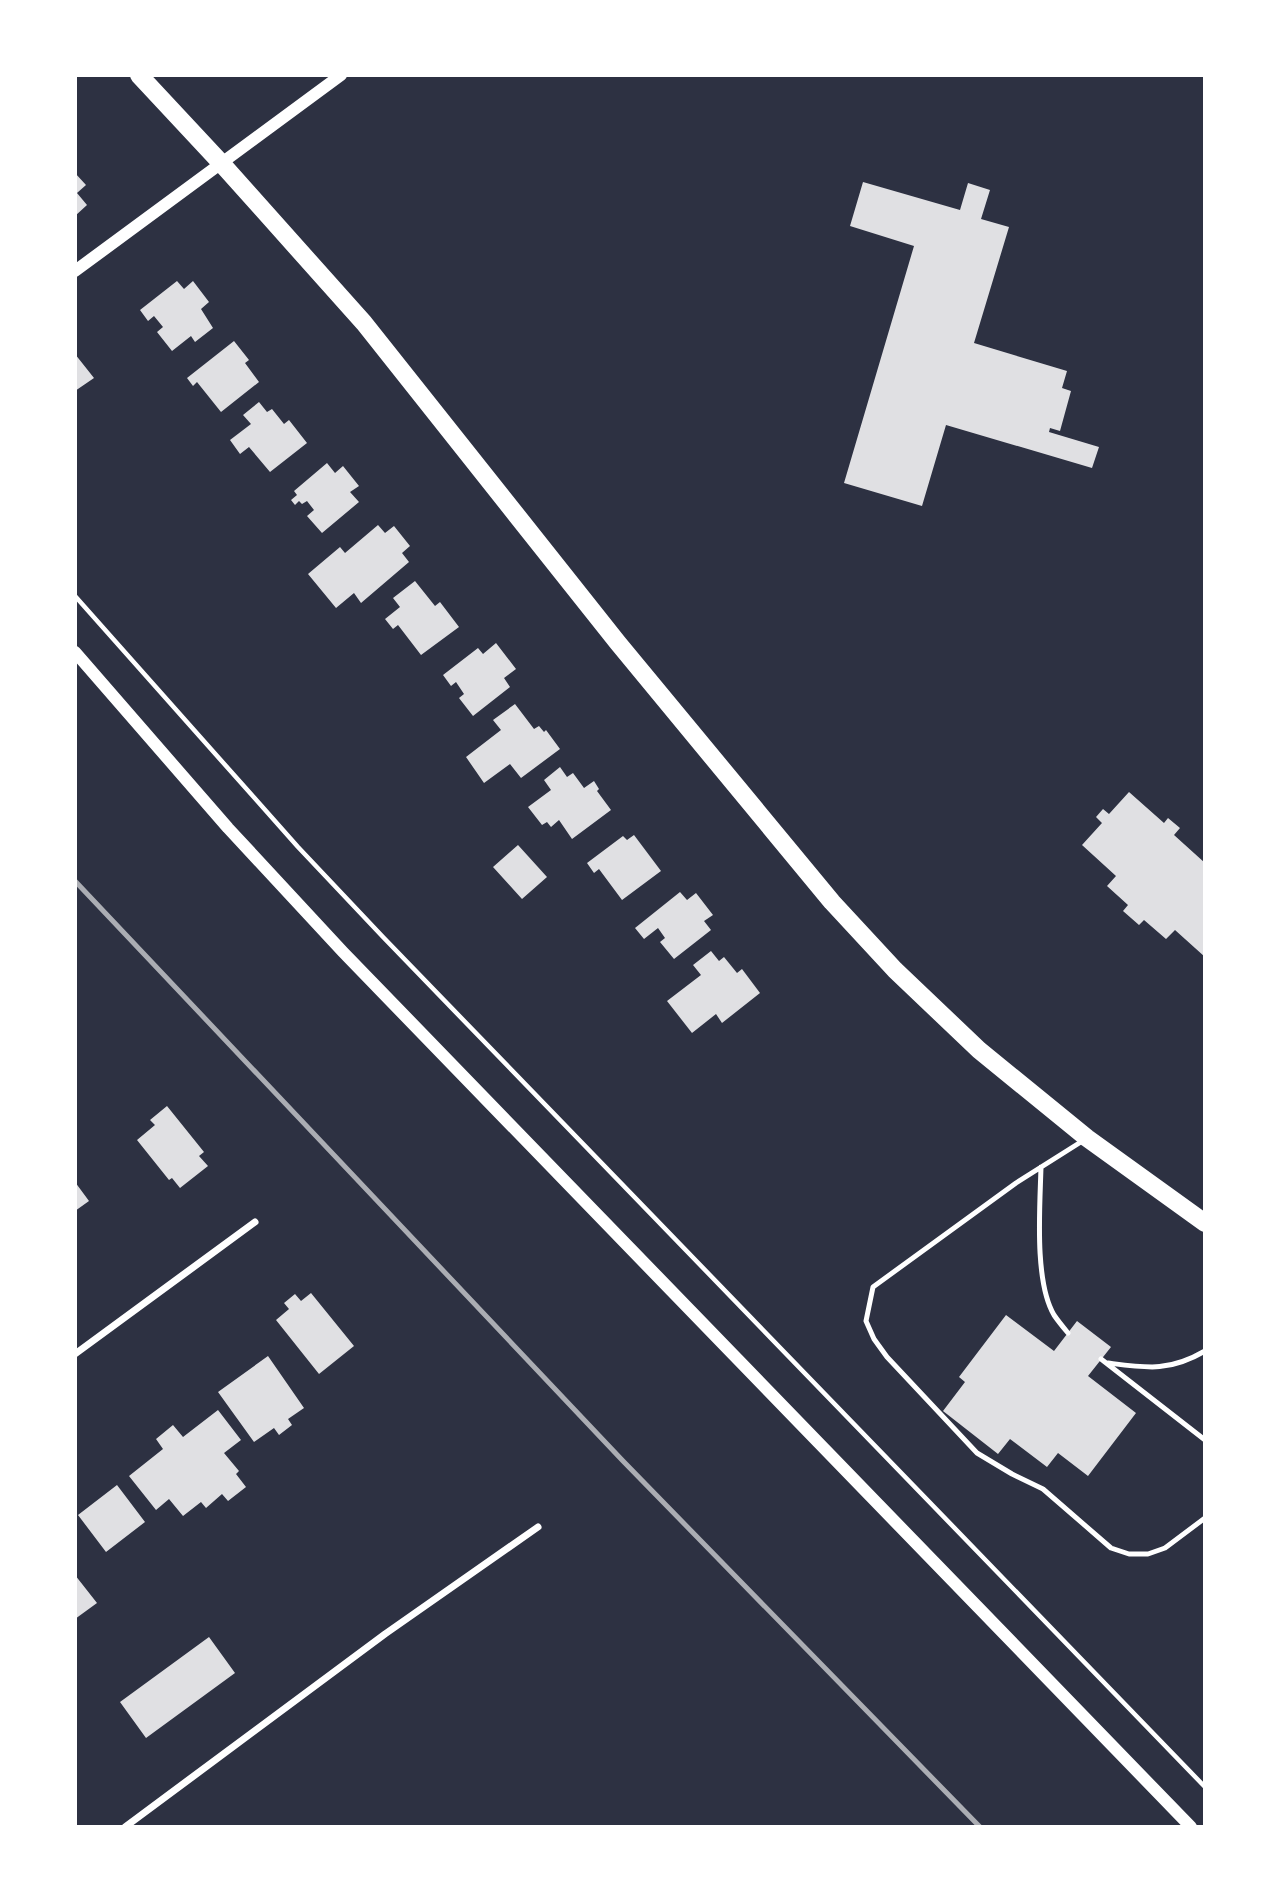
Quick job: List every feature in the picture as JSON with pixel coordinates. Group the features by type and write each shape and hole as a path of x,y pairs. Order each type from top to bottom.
{"main road":[{"path":"139,75 364,323 618,643 832,902 895,970 979,1050 1087,1138 1205,1223"}],"street":[{"path":"75,271 341,75"},
{"path":"75,652 228,828 343,952 1191,1827"},
{"path":"75,1354 255,1222"},
{"path":"125,1827 385,1634 538,1527"}],"lane":[{"path":"1087,1138 1041,1167 873,1287 866,1321 874,1339 887,1357 977,1453 1012,1475 1043,1489 1111,1548 1129,1554 1148,1554 1165,1548 1205,1518"},
{"path":"1041,1167 1040,1252 1045,1285 1053,1313 1068,1333"},
{"path":"1205,1351 1180,1363 1150,1369 1103,1360 1205,1440"}],"path":[{"path":"75,596 383,937 1205,1787"}],"building":[{"path":"75,173 86,185 77,193 87,205 75,216"},
{"path":"863,182 960,210 968,183 990,190 981,219 1009,227 974,343 1067,371 1062,388 1071,391 1060,431 1050,428 1049,432 1099,447 1092,468 946,425 922,506 844,483 914,246 850,226"},
{"path":"177,281 184,289 193,281 209,302 201,309 213,328 195,342 191,336 172,351 157,332 163,327 154,316 148,321 140,310"},
{"path":"234,341 249,360 245,363 259,382 221,412 197,382 193,386 187,378"},
{"path":"75,354 94,378 75,391"},
{"path":"259,402 267,412 272,409 284,424 289,420 307,443 270,472 249,447 240,454 230,440 251,424 243,415"},
{"path":"327,463 335,473 343,466 359,486 350,492 359,502 322,533 307,516 314,510 307,501 302,504 299,501 295,505 291,500 297,495 294,491"},
{"path":"378,525 385,533 394,526 410,546 402,553 409,562 361,603 354,593 336,608 308,574 340,547 345,553"},
{"path":"415,581 435,606 440,602 459,627 421,655 398,625 393,629 385,619 400,607 393,598"},
{"path":"496,643 516,669 504,678 510,687 473,716 459,698 464,694 456,682 451,686 443,675 478,648 483,654"},
{"path":"515,704 534,729 539,726 544,732 546,730 560,749 521,778 510,764 484,783 466,757 501,730 493,720"},
{"path":"560,767 567,777 573,773 584,788 594,781 599,789 597,791 611,810 572,839 559,820 551,827 547,822 542,825 528,807 551,790 544,780"},
{"path":"1129,792 1164,823 1168,818 1180,828 1174,835 1205,863 1205,957 1175,930 1166,939 1144,920 1139,925 1123,911 1128,905 1107,886 1116,876 1082,845 1102,823 1096,817 1103,809 1109,814"},
{"path":"634,835 661,871 622,900 599,869 594,873 587,863 623,836 627,840"},
{"path":"518,845 547,877 522,899 493,867"},
{"path":"680,892 687,900 696,893 713,915 704,921 711,930 674,959 660,942 665,938 658,928 644,939 635,928"},
{"path":"711,951 719,961 724,957 737,973 742,969 760,993 722,1023 716,1014 692,1033 667,1001 701,975 693,965"},
{"path":"167,1106 204,1152 199,1156 208,1166 180,1188 172,1178 169,1180 137,1140 155,1125 150,1120"},
{"path":"75,1182 89,1201 75,1211"},
{"path":"311,1293 354,1346 319,1374 276,1320 289,1309 284,1303 295,1294 301,1301"},
{"path":"1006,1315 1054,1351 1077,1321 1111,1347 1088,1376 1136,1413 1088,1476 1058,1453 1047,1467 1010,1439 998,1454 943,1411 965,1382 959,1377"},
{"path":"268,1356 304,1408 288,1419 292,1425 279,1435 274,1428 254,1442 218,1392"},
{"path":"218,1410 241,1440 224,1453 239,1471 236,1474 246,1487 228,1501 222,1494 206,1508 201,1502 183,1516 169,1499 156,1510 129,1476 163,1449 156,1439 173,1425 183,1437"},
{"path":"117,1485 145,1522 106,1552 78,1515"},
{"path":"75,1575 97,1603 75,1619"},
{"path":"209,1637 235,1673 146,1738 120,1702"}],"railway":[{"path":"75,881 623,1461 980,1827"}]}
